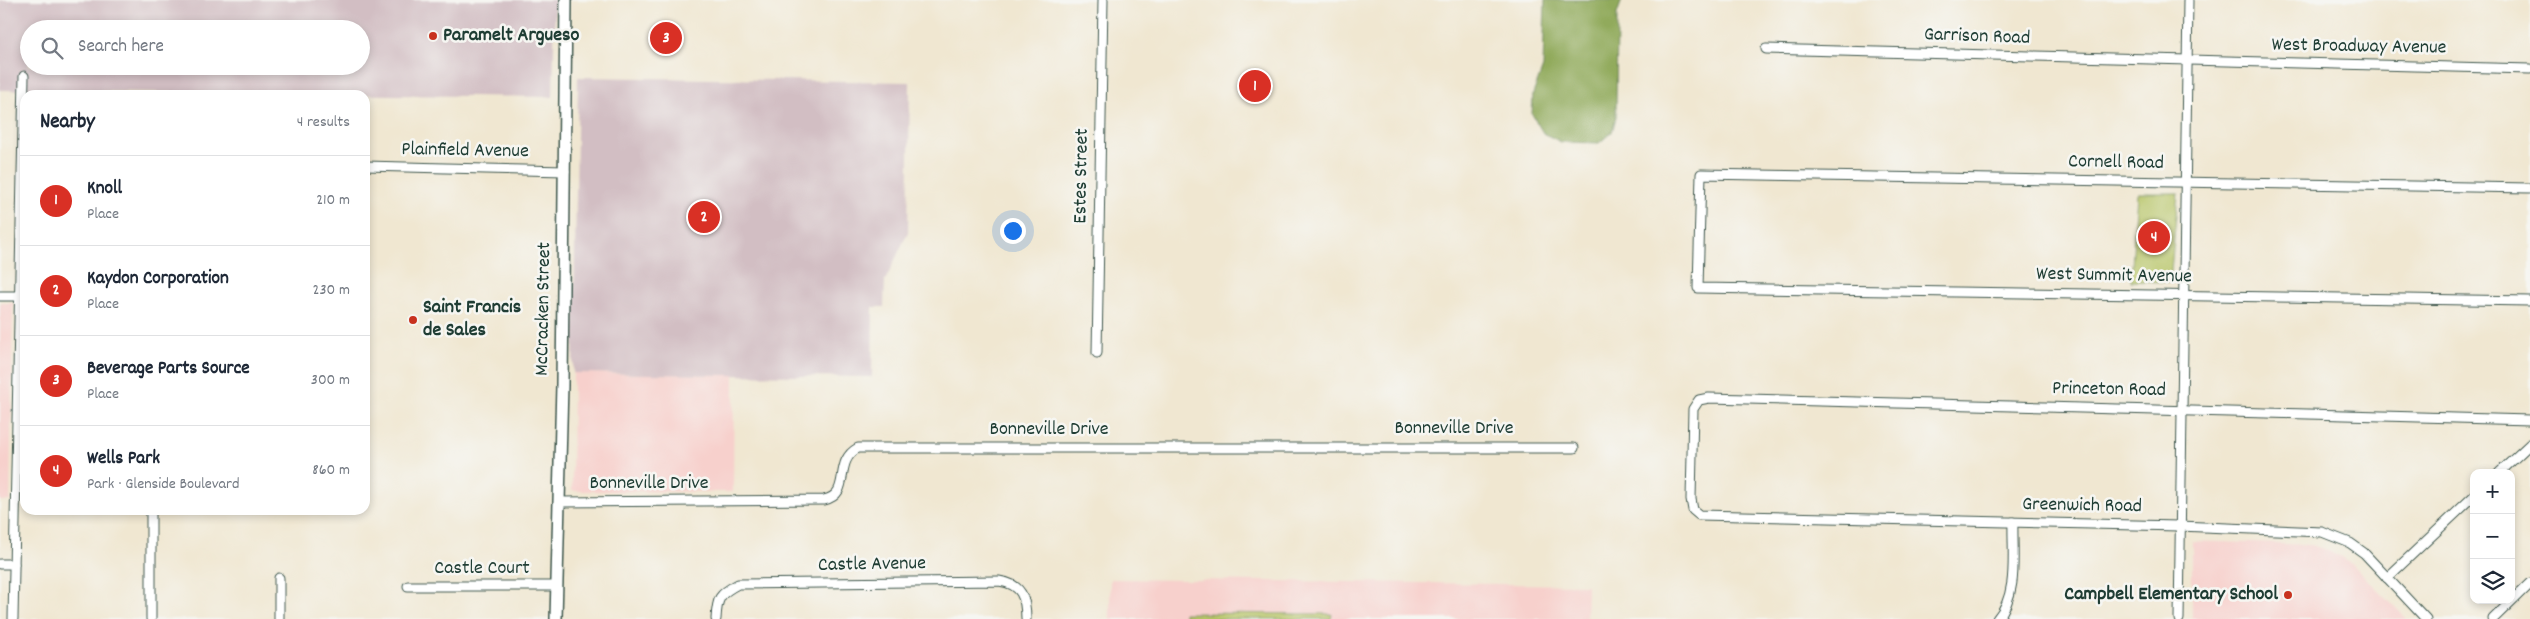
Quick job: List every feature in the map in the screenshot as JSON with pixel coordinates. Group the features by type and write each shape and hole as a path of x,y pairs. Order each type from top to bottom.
{"street":[{"name":"McCracken Street","path":"556,619 565,171 566,0"},
{"name":"Estes Street","path":"1097,353 1104,0"},
{"path":"2179,619 2188,0"},
{"name":"Garrison Road","path":"1766,49 2188,61"},
{"name":"West Broadway Avenue","path":"2188,61 2530,68"},
{"path":"24,76 24,90"},
{"name":"Plainfield Avenue","path":"370,166 565,171"},
{"name":"Cornell Road","path":"1698,288 1701,174 2530,188"},
{"name":"West Summit Avenue","path":"1698,288 2183,294 2530,302"},
{"path":"0,296 20,296"},
{"name":"Princeton Road","path":"1703,516 1696,514 1691,505 1693,409 1699,400 1709,398 2182,409 2530,420"},
{"path":"2503,469 2530,444"},
{"name":"Bonneville Drive","path":"559,502 824,500 834,498 839,492 845,460 850,452 858,448 1574,448"},
{"path":"13,619 20,451"},
{"path":"2387,578 2470,500"},
{"path":"151,619 152,515"},
{"name":"Greenwich Road","path":"1703,516 2179,526 2322,532 2350,543 2364,553 2426,619"},
{"path":"1996,619 2004,611 2011,590 2013,522"},
{"path":"0,564 14,564"},
{"path":"279,578 279,619"},
{"name":"Castle Avenue","path":"716,619 717,602 725,591 738,584 999,581 1012,584 1019,589 1025,602 1026,619"},
{"path":"2493,619 2530,584"},
{"name":"Castle Court","path":"408,586 556,586"}],"shaded area":[{"path":"0,0 555,0 553,97 370,95 370,90 0,90"},
{"path":"578,77 910,82 908,232 885,281 884,307 873,307 872,377 573,373"},
{"path":"0,303 13,303 10,501 0,501"},
{"path":"573,373 734,375 733,492 572,491"},
{"name":"Campbell Elementary School","path":"2192,541 2311,545 2325,549 2352,564 2407,619 2192,619"},
{"path":"1110,579 1587,585 1586,619 1110,619"}],"green space":[{"path":"1545,0 1622,0 1617,14 1616,117 1612,132 1599,143 1561,142 1543,133 1532,114 1533,94 1543,67"},
{"path":"2137,193 2178,193 2170,282 2131,281"},
{"path":"1184,613 1332,614 1331,619 1184,619"}],"place":[{"name":"Paramelt Argueso","path":"433,36"},
{"name":"Beverage Parts Source","path":"666,38"},
{"name":"Knoll","path":"1255,86"},
{"name":"Kaydon Corporation","path":"704,217"},
{"name":"Wells Park","path":"2154,237"},
{"name":"Saint Francis de Sales","path":"413,320"},
{"name":"Campbell Elementary School","path":"2288,595"}]}
